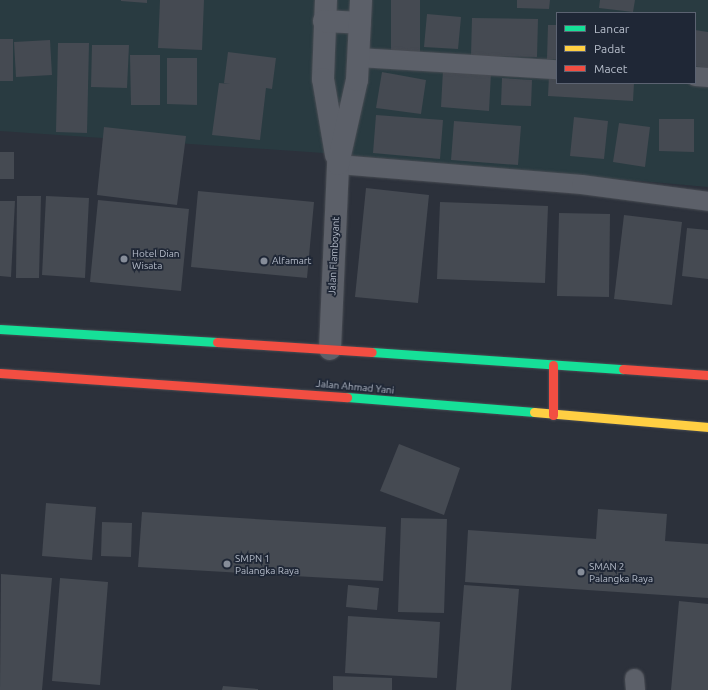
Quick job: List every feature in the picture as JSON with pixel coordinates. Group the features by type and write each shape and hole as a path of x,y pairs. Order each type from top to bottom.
{"main road":[{"path":"0,329 330,349 708,375"},
{"path":"553,365 553,415"},
{"name":"Jalan Ahmad Yani","path":"0,374 278,391 708,427"}],"street":[{"name":"Jalan Flamboyant","path":"330,349 338,164 357,80 361,0"},
{"name":"Jalan Flamboyant","path":"325,11 323,79 338,164"},
{"path":"325,11 360,23"}],"lane":[{"path":"358,57 556,69"},
{"path":"696,76 708,77"},
{"path":"338,164 581,184 662,193 708,201"}],"shaded area":[{"path":"0,0 708,0 708,187 324,153 0,131"}],"building":[{"path":"147,0 147,3 121,1"},
{"path":"160,0 204,0 202,50 158,48"},
{"path":"391,0 420,0 420,52 391,52"},
{"path":"517,0 550,0 549,9 517,8"},
{"path":"600,0 635,0 633,12 599,8"},
{"path":"427,14 461,17 458,49 424,47"},
{"path":"472,18 538,19 537,57 471,56"},
{"path":"548,25 556,25 556,59 547,59"},
{"path":"696,30 708,32 708,68 696,66"},
{"path":"0,39 13,39 13,81 0,81"},
{"path":"50,40 52,75 16,77 14,42"},
{"path":"58,43 89,43 87,133 56,132"},
{"path":"92,45 129,45 127,88 91,87"},
{"path":"228,52 276,58 272,89 266,88 260,140 212,135 219,83 230,84 224,83"},
{"path":"130,55 160,55 160,105 131,105"},
{"path":"167,58 197,58 197,105 167,104"},
{"path":"443,70 491,73 489,111 441,107"},
{"path":"382,72 426,80 421,114 376,108"},
{"path":"549,75 556,76 556,84 634,84 633,101 548,96"},
{"path":"502,78 532,80 531,106 501,105"},
{"path":"376,115 443,120 440,159 373,153"},
{"path":"574,117 608,121 604,159 570,156"},
{"path":"659,119 694,119 694,152 659,151"},
{"path":"454,121 521,126 518,165 451,160"},
{"path":"619,123 650,127 645,167 613,162"},
{"path":"104,127 186,136 177,205 97,195"},
{"path":"0,152 14,152 14,179 0,179"},
{"path":"366,188 429,195 418,303 355,297"},
{"path":"198,191 314,202 307,278 191,267"},
{"path":"17,196 41,196 39,278 16,278"},
{"path":"46,196 89,198 85,278 42,275"},
{"path":"98,200 189,209 181,291 90,282"},
{"path":"0,201 15,201 11,277 0,276"},
{"path":"440,202 548,206 545,283 437,279"},
{"path":"559,213 610,214 609,297 557,296"},
{"path":"624,215 682,222 672,305 614,299"},
{"path":"687,228 708,230 708,279 682,276"},
{"path":"399,444 460,468 444,515 380,491"},
{"path":"46,503 96,507 92,560 42,556"},
{"path":"598,509 667,514 665,541 708,544 708,598 465,582 468,530 596,539"},
{"path":"142,512 386,527 383,581 138,567"},
{"path":"401,518 447,519 444,613 398,612"},
{"path":"102,522 132,523 131,557 101,556"},
{"path":"1,574 52,578 42,690 0,690"},
{"path":"60,578 108,582 100,685 52,681"},
{"path":"348,585 379,588 377,610 346,607"},
{"path":"464,585 519,589 511,690 456,690"},
{"path":"679,601 708,604 708,690 671,690"},
{"path":"348,616 440,622 437,678 345,673"},
{"path":"333,676 392,678 392,690 333,690"},
{"path":"223,686 258,689 258,690 222,690"}],"traffic: fast":[{"path":"0,329 217,342"},
{"path":"372,352 623,369"},
{"path":"347,397 534,412"}],"traffic: slow":[{"path":"534,412 708,427"}],"traffic: jam":[{"path":"217,342 372,352"},
{"path":"553,365 553,415"},
{"path":"623,369 708,375"},
{"path":"0,373 347,397"}],"place":[{"name":"Hotel Dian Wisata","path":"124,259"},
{"name":"Alfamart","path":"264,261"},
{"name":"SMPN 1 Palangka Raya","path":"227,564"},
{"name":"SMAN 2 Palangka Raya","path":"581,572"}]}
